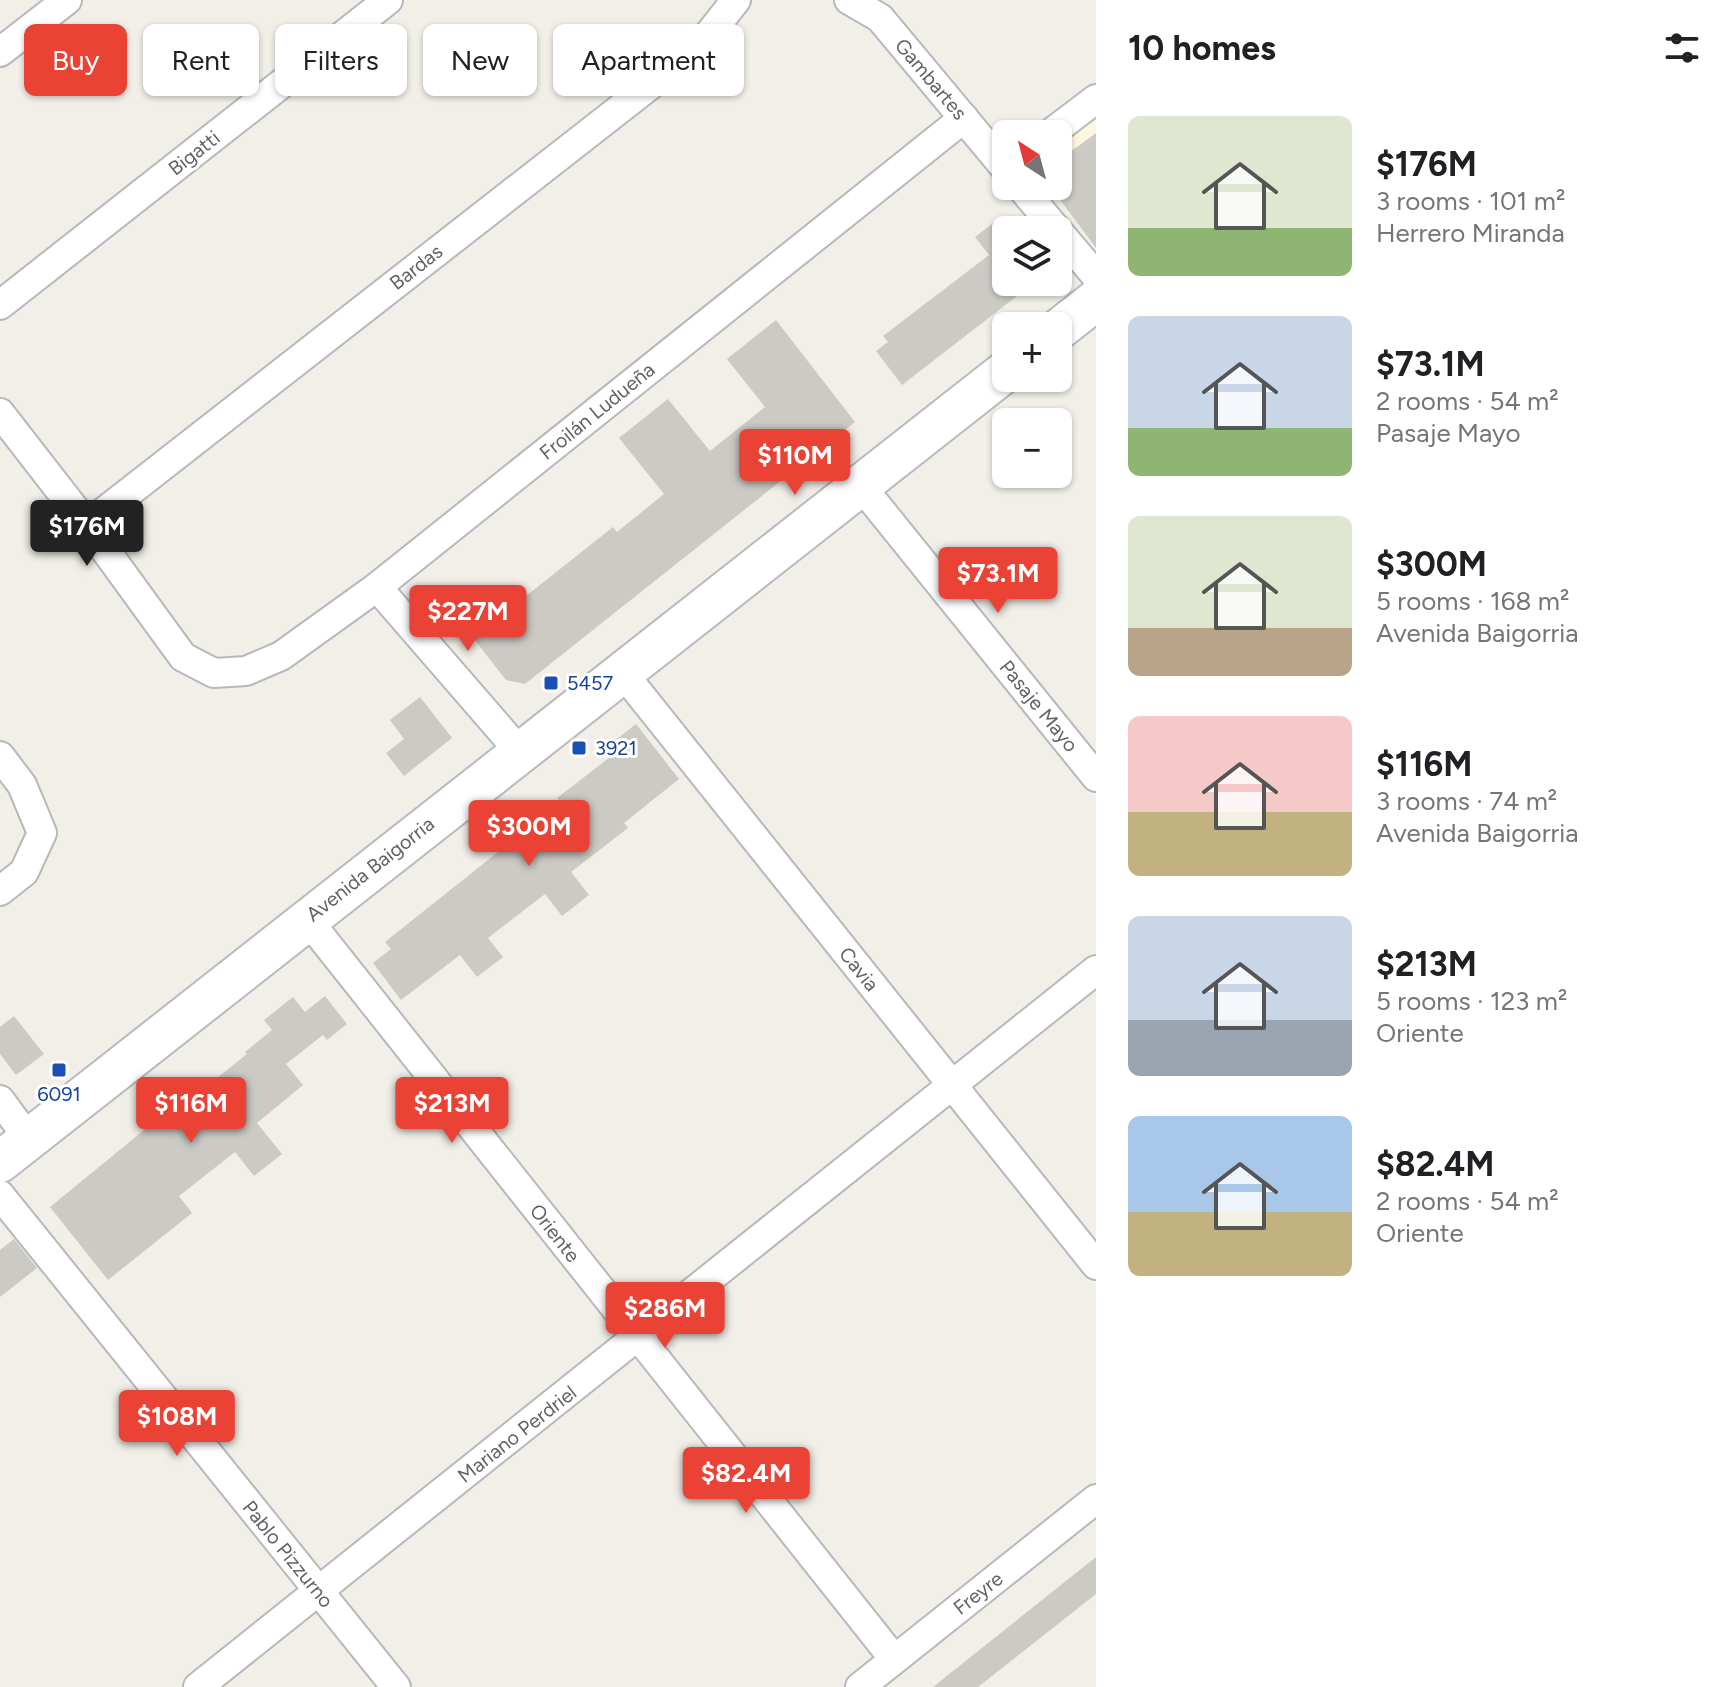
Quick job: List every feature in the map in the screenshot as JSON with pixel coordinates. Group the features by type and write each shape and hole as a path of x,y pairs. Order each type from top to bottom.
{"main road":[{"path":"1072,319 1096,300"},
{"name":"Avenida Baigorria","path":"14,1150 992,382"}],"street":[{"path":"0,52 67,0"},
{"name":"Bigatti","path":"0,305 388,0"},
{"name":"Bardas","path":"87,525 699,47 736,0"},
{"name":"Gambartes","path":"849,0 889,9 964,118 992,151"},
{"path":"1068,120 1096,99"},
{"name":"Froilán Ludueña","path":"87,525 183,657 214,673 246,671 281,656 377,587 964,118"},
{"path":"1032,200 1046,216"},
{"path":"1072,247 1096,276"},
{"path":"0,413 87,525"},
{"name":"Pasaje Mayo","path":"861,486 1096,777"},
{"path":"377,587 520,752"},
{"name":"Cavia","path":"622,672 1096,1265"},
{"path":"0,756 22,785 42,833 24,872 0,891"},
{"name":"Oriente","path":"307,919 894,1659"},
{"name":"Mariano Perdriel","path":"198,1687 638,1339 1096,970"},
{"path":"0,1100 14,1150"},
{"name":"Pablo Pizzurno","path":"0,1195 396,1687"},
{"name":"Freyre","path":"860,1687 1096,1499"}],"shaded area":[{"path":"1096,116 1096,218 1072,186 1072,134"}],"building":[{"path":"1096,133 1096,248 1060,200 1072,200 1072,151"},
{"path":"992,224 992,296 1017,296 992,312 992,315 902,385 876,351 888,342 883,336 989,255 975,237"},
{"path":"776,320 855,422 525,684 506,680 473,638 613,527 617,532 664,494 619,438 668,399 710,451 765,407 727,359"},
{"path":"420,697 452,738 404,776 386,753 404,739 390,720"},
{"path":"636,724 679,779 624,823 628,828 571,872 589,895 562,916 545,894 488,938 503,957 477,977 460,955 401,1000 373,963 391,949 385,942 561,802 557,798 614,754 608,746"},
{"path":"325,996 347,1024 327,1040 323,1035 286,1064 303,1085 257,1123 282,1154 254,1176 235,1152 179,1196 192,1213 108,1280 50,1207 188,1094 192,1098 247,1054 245,1052 272,1030 264,1020 293,997 305,1012"},
{"path":"14,1016 44,1054 16,1075 0,1054 0,1027"},
{"path":"14,1239 37,1268 0,1297 0,1250"},
{"path":"1096,1557 1096,1594 978,1687 933,1687"}],"place":[{"name":"5457","path":"551,683"},
{"name":"3921","path":"579,748"},
{"name":"6091","path":"59,1070"}]}
